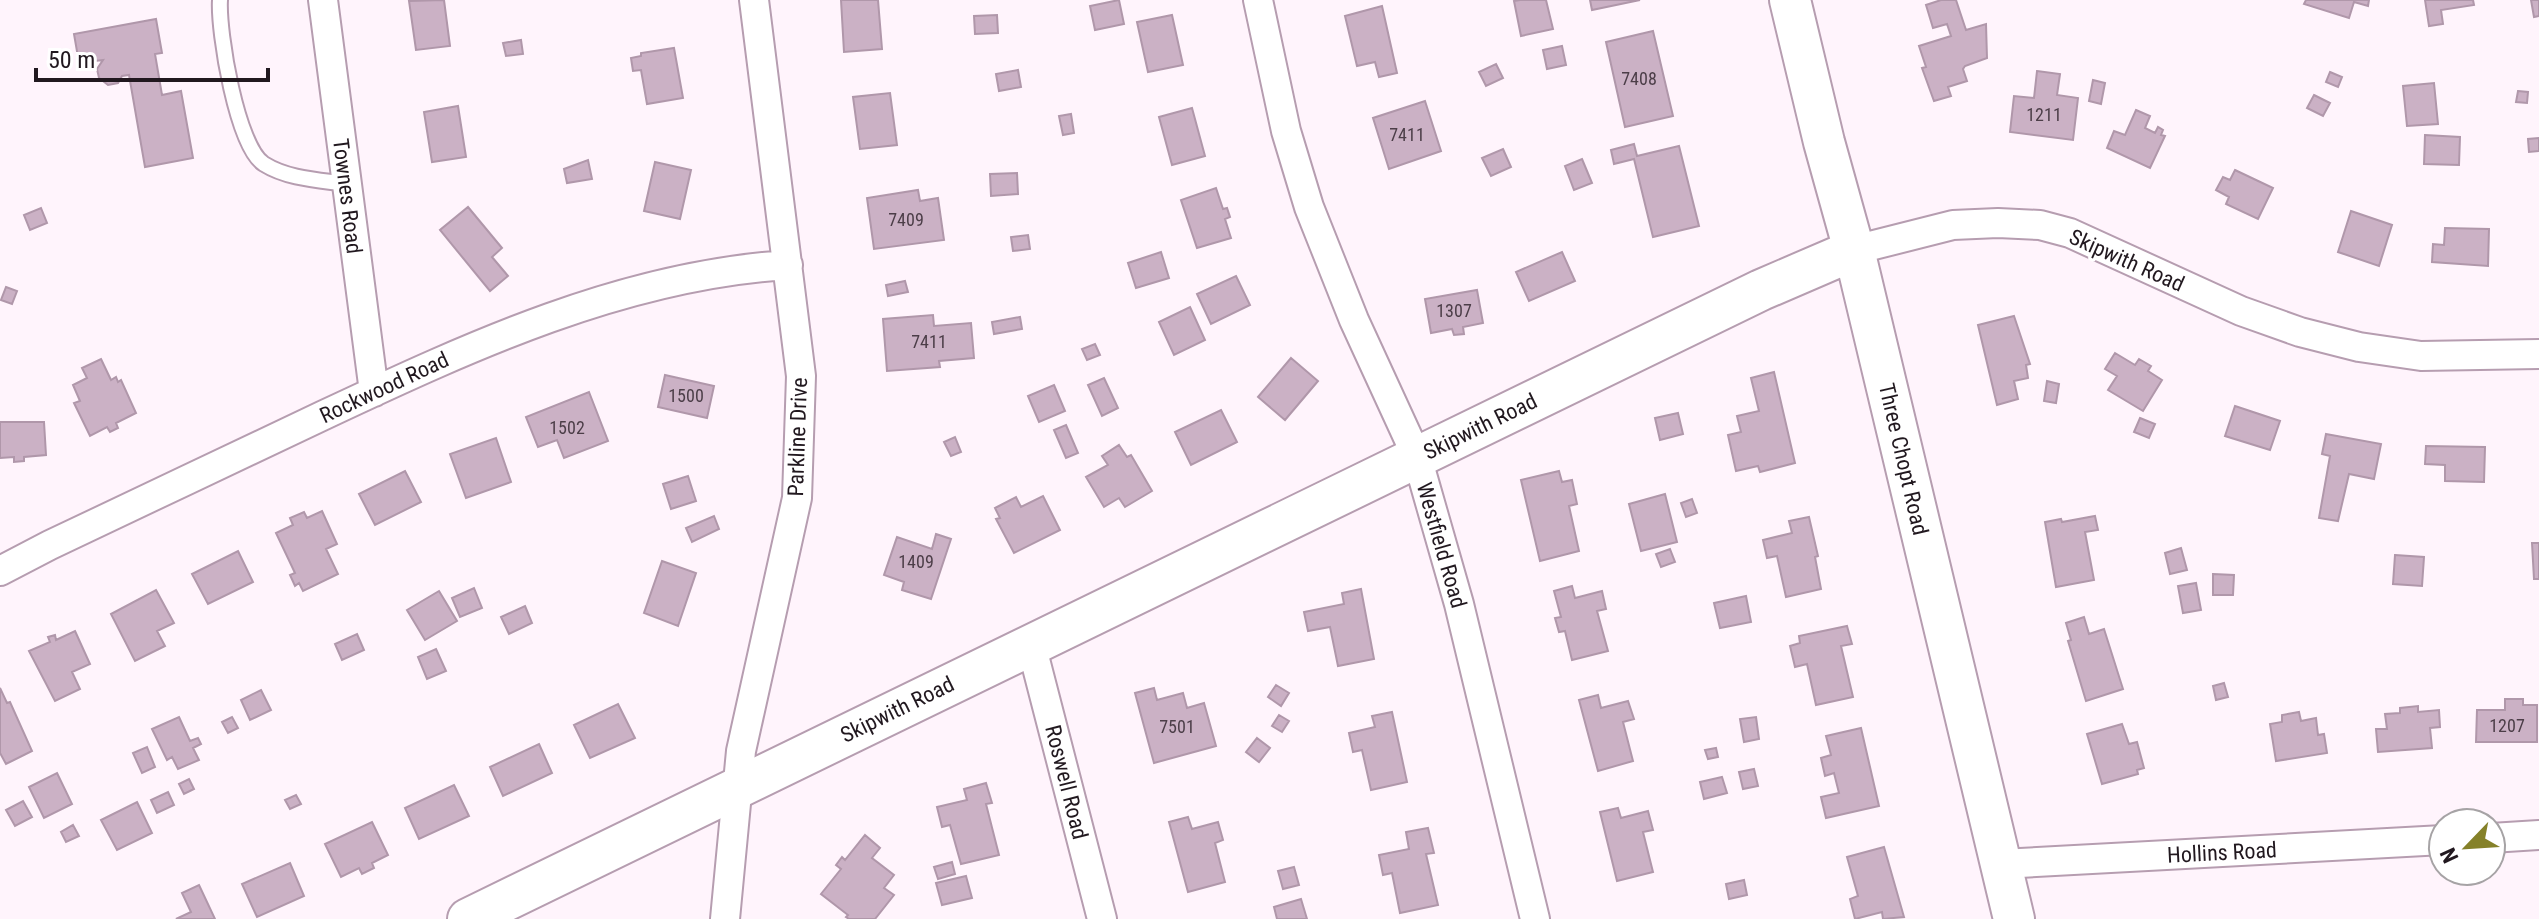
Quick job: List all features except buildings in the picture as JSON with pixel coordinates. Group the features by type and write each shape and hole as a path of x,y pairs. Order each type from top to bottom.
{"main road":[{"name":"Three Chopt Road","path":"1790,0 1854,250 2014,919"},
{"name":"Skipwith Road","path":"468,919 1761,290 1854,250"}],"street":[{"name":"Townes Road","path":"323,0 374,392"},
{"name":"Parkline Drive","path":"725,919 736,788 755,679 797,498 801,376 754,0"},
{"name":"Westfield Road","path":"1258,0 1286,131 1309,207 1354,320 1417,457 1459,604 1535,919"},
{"name":"Skipwith Road","path":"1854,250 1953,225 2040,225 2070,233 2241,311 2314,336 2359,347 2421,356 2539,354"},
{"name":"Rockwood Road","path":"0,571 444,358 607,298 742,268 788,265"},
{"name":"Roswell Road","path":"1031,644 1102,919"},
{"path":"2507,837 2539,835"},
{"name":"Hollins Road","path":"2001,864 2427,841"}],"lane":[{"path":"220,0 226,59 238,120 260,162 288,175 347,184"}]}
